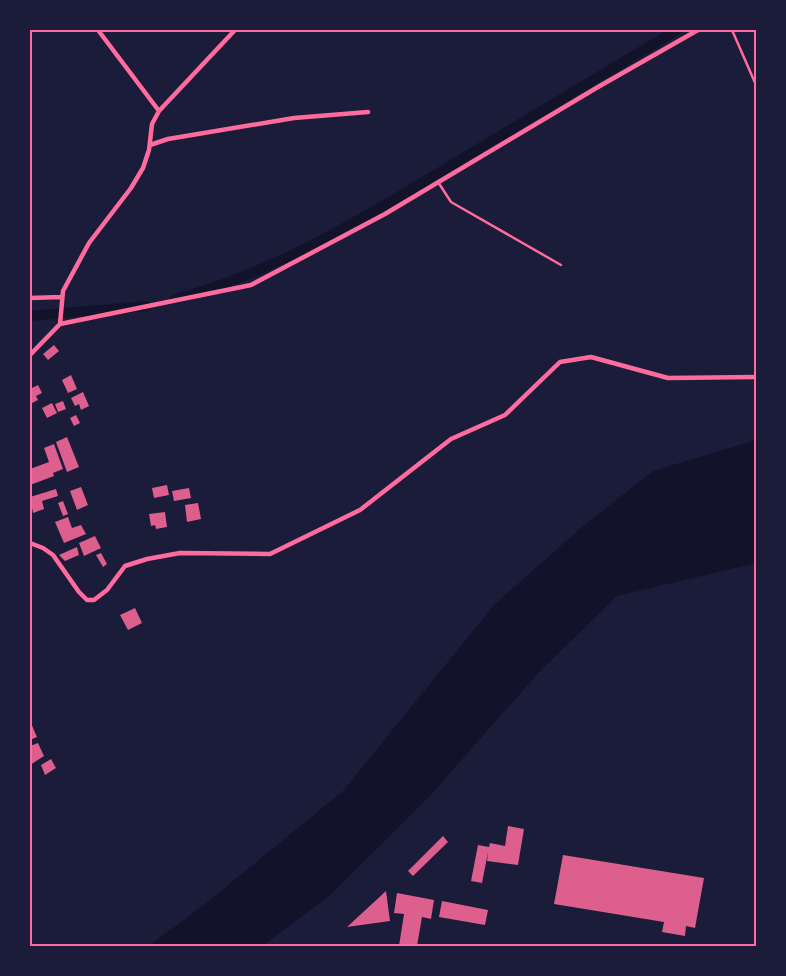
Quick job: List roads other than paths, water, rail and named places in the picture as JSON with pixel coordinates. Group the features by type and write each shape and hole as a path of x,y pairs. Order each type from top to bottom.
{"street":[{"path":"98,30 158,112"},
{"path":"60,324 62,297 89,243 131,188 143,168 150,145 152,124 158,112 234,30"},
{"path":"30,355 60,324 251,286 385,214 698,30"},
{"path":"150,145 168,139 284,120 368,112"},
{"path":"30,298 62,297"},
{"path":"30,543 43,548 53,555 79,592 87,600 94,600 107,590 125,566 147,559 180,554 270,554 360,510 451,439 505,416 560,362 591,356 668,378 756,377"}],"lane":[{"path":"732,30 756,85"},
{"path":"438,182 451,202 561,265"}],"waterway":[{"path":"175,299 247,275 317,243 417,186 677,30"},
{"path":"30,316 146,306"}]}
